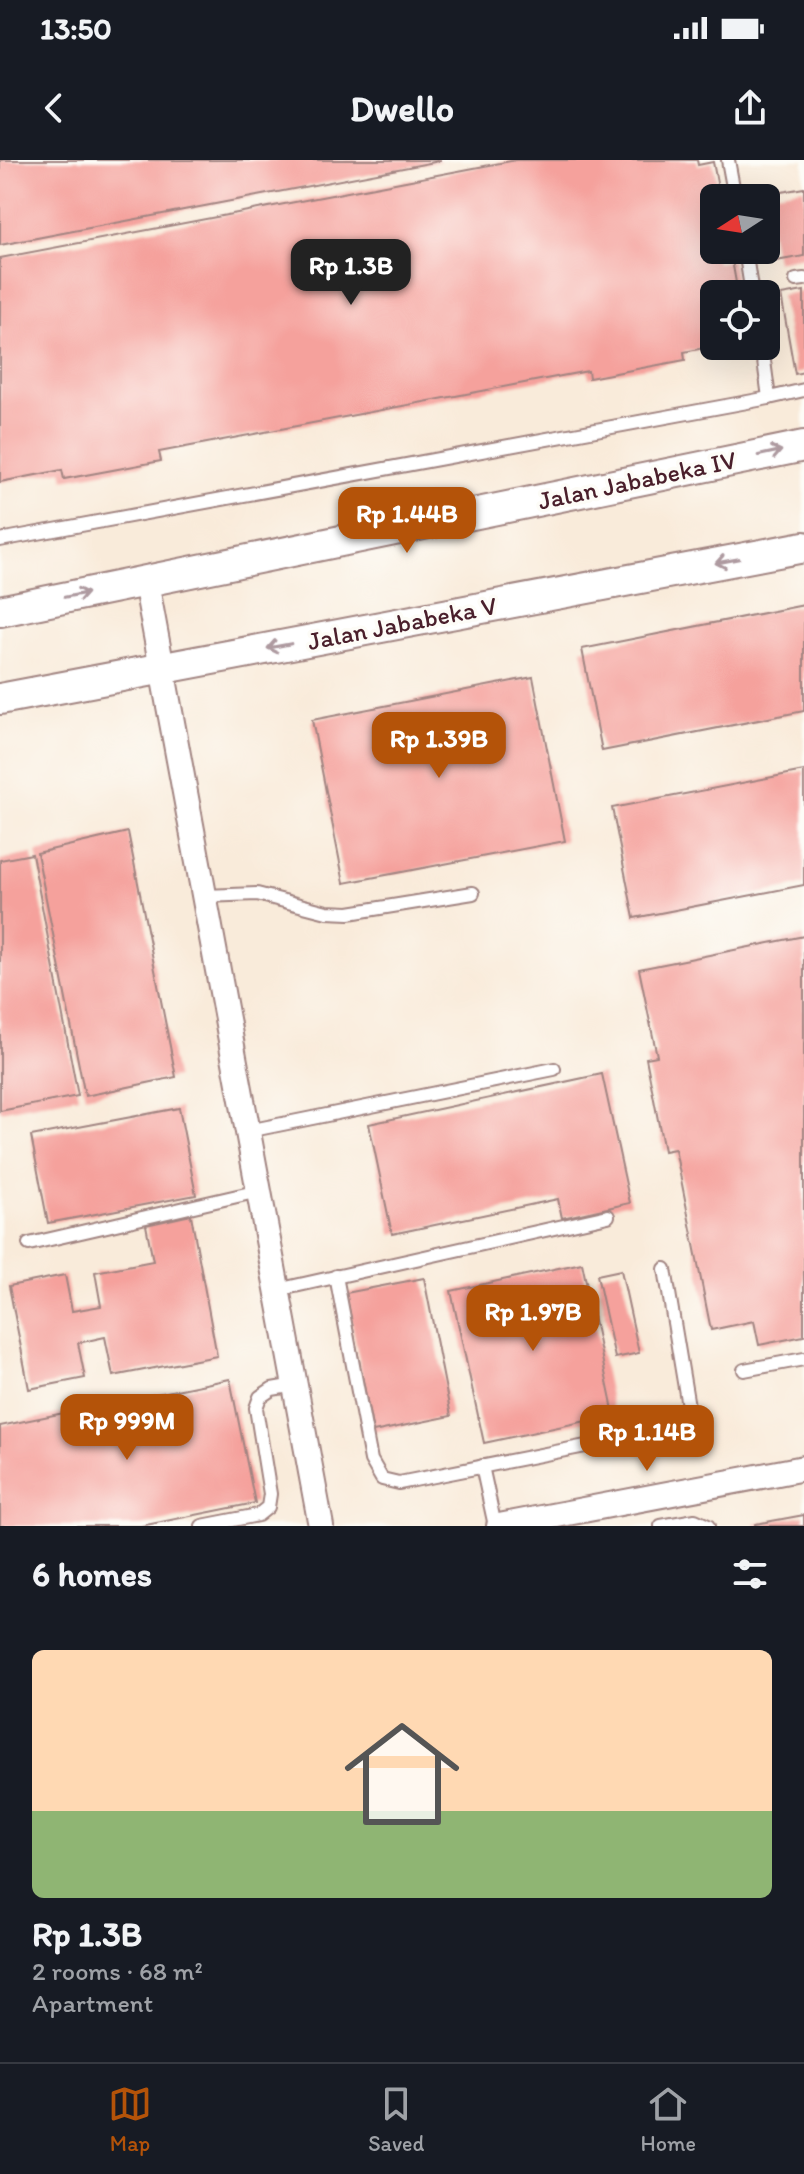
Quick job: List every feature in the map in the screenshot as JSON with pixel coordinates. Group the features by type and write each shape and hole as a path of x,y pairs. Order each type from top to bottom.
{"street":[{"name":"Jalan Jababeka IV","path":"0,611 804,446"},
{"name":"Jalan Jababeka V","path":"0,699 804,547"},
{"path":"146,582 321,1526"},
{"path":"497,1526 804,1468"}],"lane":[{"path":"728,160 732,184"},
{"path":"764,360 769,398"},
{"path":"0,540 804,390"},
{"path":"205,896 257,894 327,912 349,913 473,893"},
{"path":"248,1131 554,1069"},
{"path":"29,1244 259,1191"},
{"path":"277,1290 608,1216"},
{"path":"336,1276 371,1460 382,1479 399,1483 677,1428 685,1422 689,1412 665,1269"},
{"path":"744,1370 804,1359"},
{"path":"202,1526 258,1515 268,1507 270,1494 256,1408 260,1397 272,1389 295,1385"},
{"path":"482,1466 497,1526"},
{"path":"661,1526 695,1520 708,1526"}],"building":[{"path":"0,160 440,160 440,161 0,245"},
{"path":"516,160 697,160 698,165 713,162 717,184 700,184 700,264 733,264 736,280 700,280 700,349 684,352 685,360 589,378 588,371 159,452 161,461 64,479 62,470 0,482 0,258"},
{"path":"804,188 804,256 780,260 780,192"},
{"path":"804,291 804,372 795,374 781,295"},
{"path":"804,605 804,711 602,751 582,649"},
{"path":"533,677 565,841 344,883 312,720"},
{"path":"804,771 804,885 634,918 612,808"},
{"path":"128,832 176,1077 85,1096 37,853"},
{"path":"32,854 78,1096 0,1111 0,860"},
{"path":"804,936 804,1336 759,1345 754,1321 711,1330 675,1149 664,1151 646,1058 657,1056 639,969"},
{"path":"602,1074 630,1203 562,1218 558,1199 392,1234 369,1124"},
{"path":"179,1108 196,1195 48,1223 31,1136"},
{"path":"191,1215 217,1356 113,1376 105,1337 78,1343 85,1378 29,1389 9,1286 65,1275 72,1311 101,1306 95,1272 153,1261 146,1225"},
{"path":"582,1263 614,1415 484,1443 451,1291"},
{"path":"621,1270 639,1353 615,1358 597,1275"},
{"path":"424,1278 451,1416 373,1432 346,1293"},
{"path":"230,1379 255,1503 141,1526 0,1526 0,1426"},
{"path":"804,1515 804,1526 755,1526 755,1524"}]}
